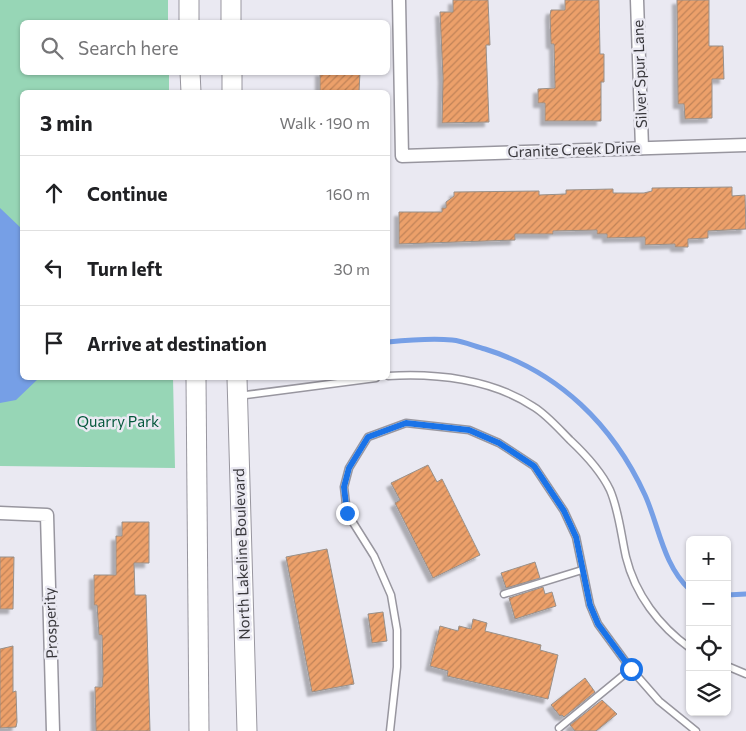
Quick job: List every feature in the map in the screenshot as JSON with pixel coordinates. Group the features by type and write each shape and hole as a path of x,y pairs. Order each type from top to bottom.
{"main road":[{"path":"189,0 189,20"},
{"path":"231,0 231,20"},
{"path":"190,75 191,90"},
{"path":"232,75 232,90"},
{"path":"196,380 198,731"},
{"name":"North Lakeline Boulevard","path":"237,380 247,731"}],"street":[{"name":"Granite Creek Drive","path":"399,0 402,156 746,145"},
{"name":"Silver Spur Lane","path":"637,0 642,148"},
{"name":"Prosperity","path":"0,513 47,515 53,731"}],"lane":[{"path":"390,376 429,374 470,382 501,391 534,407 561,431 590,459 610,491 621,529 626,557 635,583 654,615 671,633 686,645"},
{"path":"237,396 361,380"},
{"path":"390,731 397,658 397,630 391,596 374,556 347,513 344,487 349,468 368,437 406,423 469,430 499,443 534,466 564,511 576,537 590,605 598,624 631,669 659,701 696,731"},
{"path":"504,594 582,570"},
{"path":"731,668 746,674"},
{"path":"559,728 631,669"}],"green space":[{"name":"Quarry Park","path":"0,0 168,0 168,20 20,20 20,75 169,75 169,90 20,90 20,380 173,380 175,468 0,466"}],"water":[{"path":"0,208 20,227 20,380 37,380 16,400 0,403"}],"building":[{"path":"453,0 488,0 490,45 486,45 489,122 442,123 443,78 440,12 453,12"},
{"path":"565,0 599,0 600,54 604,54 604,82 601,82 601,121 545,121 545,103 538,103 538,89 555,88 554,44 551,44 550,15 551,10 565,10"},
{"path":"677,0 709,0 709,46 723,46 724,79 712,79 712,118 685,119 684,104 678,104"},
{"path":"320,75 360,75 359,90 320,90"},
{"path":"732,187 732,196 745,195 746,229 708,231 708,238 688,239 688,247 675,247 675,244 645,245 645,237 607,238 607,234 597,234 597,230 553,231 553,234 515,234 515,240 399,244 399,212 442,212 442,208 446,208 446,202 454,196 454,192 539,191 539,195 566,194 566,190 613,189 613,193 644,193 652,191 652,188"},
{"path":"428,465 437,482 442,479 480,555 433,578 395,503 400,500 391,483"},
{"path":"122,522 149,522 149,563 134,563 135,595 146,595 150,731 96,731 95,687 102,687 103,675 102,635 99,635 97,605 94,605 94,575 116,575 116,536 122,536"},
{"path":"327,549 354,684 312,692 286,557"},
{"path":"0,557 14,557 13,609 0,609"},
{"path":"535,562 540,578 506,588 501,573"},
{"path":"543,587 545,594 552,592 556,606 515,619 509,598"},
{"path":"383,612 387,641 372,643 368,614"},
{"path":"473,619 487,623 485,631 541,645 540,650 558,655 548,699 447,676 448,671 430,666 440,626 458,631 459,626 471,629"},
{"path":"13,646 13,692 16,691 17,722 16,727 0,728 0,649"},
{"path":"585,678 595,692 564,717 560,716 551,705"},
{"path":"602,700 617,714 596,731 575,731 570,725"}],"waterway":[{"path":"390,342 444,339 460,341 485,349 512,359 537,372 581,404 600,424 632,470 650,507 668,557 686,586"},
{"path":"731,595 746,594"}],"route":[{"path":"347,513 344,487 349,468 368,437 406,423 469,430 499,443 534,466 564,511 576,537 590,605 598,624 631,669"}]}
